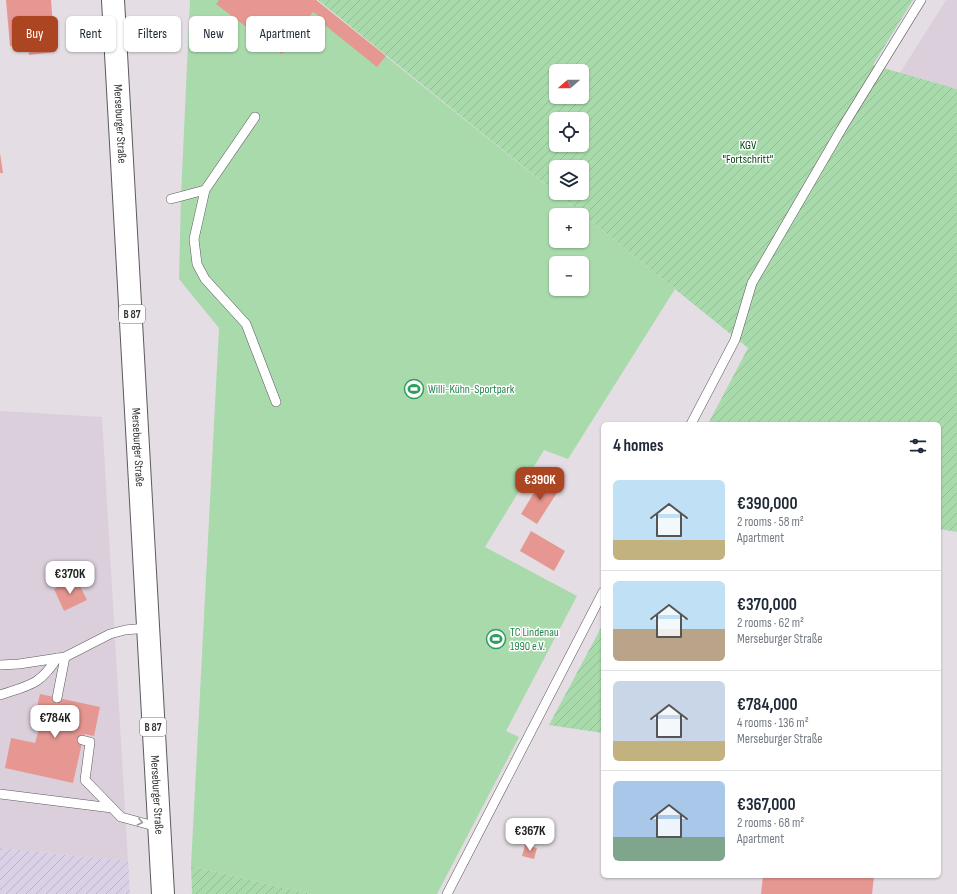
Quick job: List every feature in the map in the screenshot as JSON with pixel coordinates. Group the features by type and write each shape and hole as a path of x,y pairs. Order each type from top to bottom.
{"main road":[{"name":"Merseburger Straße","path":"113,0 129,264 158,827 163,894"}],"lane":[{"path":"692,422 735,340 752,283 842,128 921,0"},
{"path":"255,117 205,190 194,239 197,264 205,279 246,324 276,402"},
{"path":"171,199 205,190"},
{"path":"447,894 601,596"},
{"path":"0,665 19,664 61,657 110,634 125,630 147,628"},
{"path":"0,695 39,680 45,676 61,657"},
{"path":"57,698 61,657"},
{"path":"82,740 90,742 85,780 121,817 158,827"},
{"path":"0,794 112,808"}],"shaded area":[{"path":"946,0 957,0 957,89 900,73"},
{"path":"0,411 102,417 128,861 0,848"},
{"path":"0,848 128,861 130,894 0,894"}],"green space":[{"name":"Willi-Kühn-Sportpark","path":"190,0 316,0 549,188 549,200 564,200 574,208 549,208 549,248 589,248 589,220 675,289 568,459 544,450 485,547 577,596 506,731 519,737 437,894 311,894 191,866 219,328 179,279 181,196 189,22 189,52 238,52 238,16 189,16"},
{"name":"KGV \"Fortschritt\"","path":"318,0 913,0 873,65 957,89 957,532 941,529 941,422 709,422 748,348 589,220 589,208 575,208 565,200 589,200 589,160 549,160 549,187"},
{"path":"601,628 601,733 549,725"},
{"path":"191,866 311,894 192,894"}],"building":[{"path":"6,0 51,0 52,16 12,16 12,46 10,46"},
{"path":"219,0 316,0 386,56 377,67 325,25 325,16 317,16 313,12 310,16 246,16 246,27 238,21 238,16 232,16 216,4"},
{"path":"29,52 55,52 29,55"},
{"path":"0,153 3,173 0,173"},
{"path":"543,478 560,488 537,524 521,514"},
{"path":"531,531 565,551 554,571 520,551"},
{"path":"76,578 87,600 64,611 54,589"},
{"path":"40,694 100,707 94,736 84,734 73,783 5,768 11,738 35,743 40,725 33,724"},
{"path":"525,845 537,848 534,859 522,856"},
{"path":"763,878 874,878 872,894 761,894"}],"place":[{"name":"Willi-Kühn-Sportpark","path":"414,389"},
{"name":"TC Lindenau 1990 e.V.","path":"496,639"}]}
